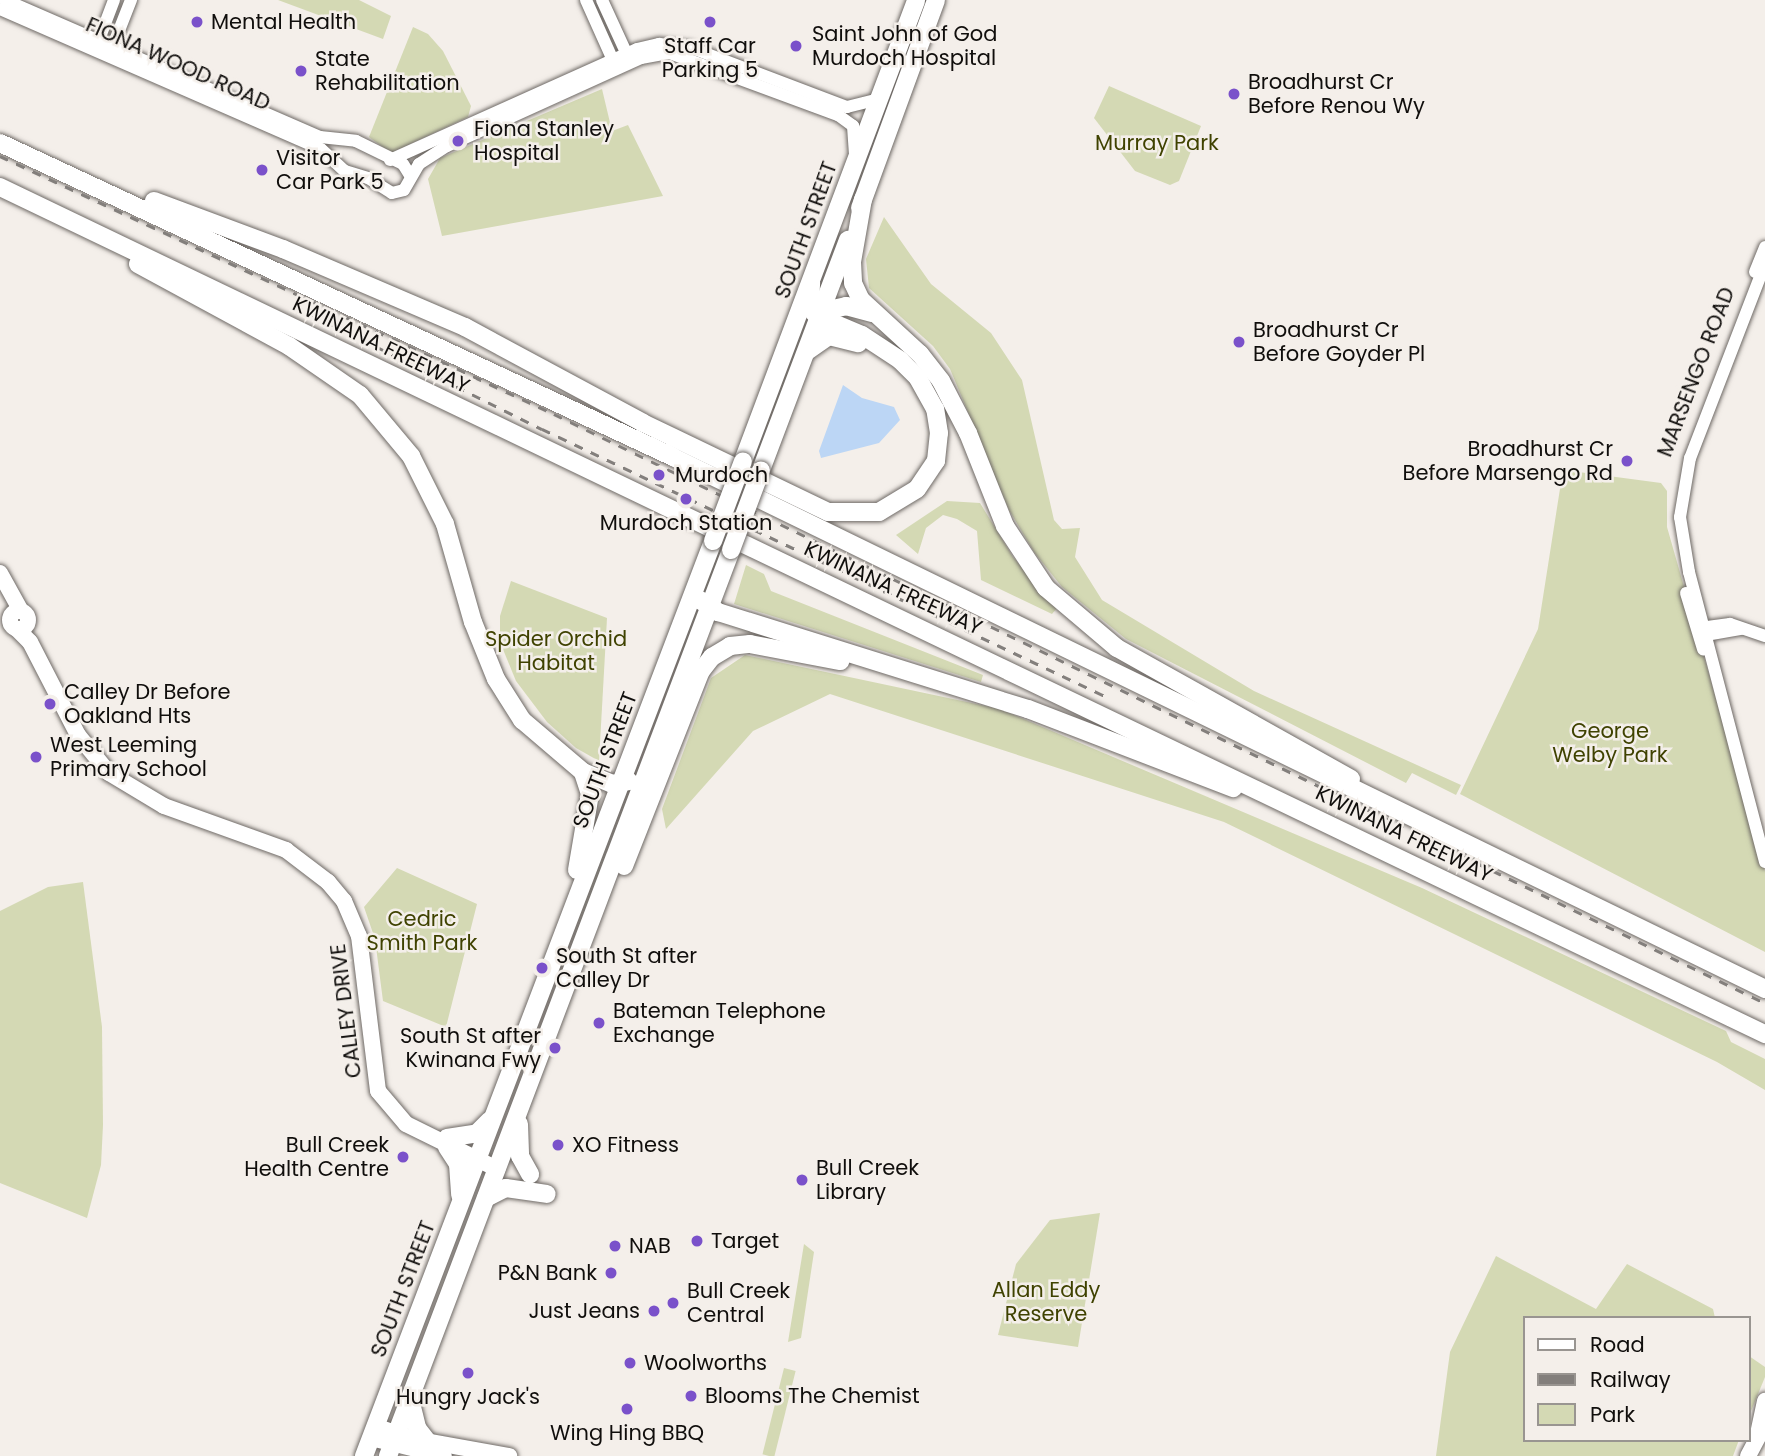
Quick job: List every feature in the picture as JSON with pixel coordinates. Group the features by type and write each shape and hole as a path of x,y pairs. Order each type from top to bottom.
{"highway":[{"name":"SOUTH STREET","path":"364,1456 793,331 916,0"},
{"name":"SOUTH STREET","path":"392,1445 806,352 936,0"},
{"name":"KWINANA FREEWAY","path":"0,143 615,429 1421,824 1765,989"},
{"path":"30,155 283,249 420,307 509,348 643,423 828,512 879,512 900,502 924,480 936,461 939,433 935,409 910,368 879,345 819,313 810,301 811,282"},
{"name":"KWINANA FREEWAY","path":"0,187 1765,1034"},
{"path":"863,199 852,278 861,300 920,354 941,381 968,433 1005,526 1031,568 1061,605 1117,648 1317,757 1421,824"},
{"path":"28,200 289,346 360,395 411,456 445,524 473,622 496,679 522,720 583,772 601,781 620,783 647,770"},
{"path":"793,331 819,313 846,306 875,314"},
{"path":"806,352 829,336 855,341 924,387"},
{"path":"697,583 699,599 709,608 902,672 1028,709 1137,754 1320,819"},
{"path":"577,960 610,898 701,671 712,657 730,646 750,644 902,672"},
{"path":"574,908 590,794 583,772"},
{"path":"535,1011 546,1007 555,1016"},
{"path":"520,1110 520,1156 530,1174"},
{"path":"460,1205 458,1164 443,1141 481,1131 495,1113"},
{"path":"486,1198 506,1188 547,1194"},
{"path":"410,1399 417,1428 428,1442"}],"main road":[{"name":"CALLEY DRIVE","path":"0,573 30,642 78,735 109,772 164,806 286,850 319,872 336,891 359,936 378,1091 400,1119 443,1141 499,1164"},
{"path":"1748,1456 1761,1429 1765,1401"},
{"path":"373,1432 392,1445 444,1456"},
{"path":"392,1445 428,1442 509,1456"}],"street":[{"name":"FIONA WOOD ROAD","path":"5,0 321,149 335,162 392,193 404,190 411,177 437,151 628,58 673,44 847,107 878,99"},
{"path":"98,43 114,0"},
{"path":"111,50 131,0"},
{"path":"586,0 615,65"},
{"path":"601,0 628,58"},
{"name":"FIONA WOOD ROAD","path":"0,9 98,43"},
{"name":"FIONA WOOD ROAD","path":"111,50 320,137 356,141 390,160 403,164 411,177"},
{"name":"FIONA WOOD ROAD","path":"628,58 670,53 838,116 853,126 855,164"},
{"name":"FIONA WOOD ROAD","path":"390,160 615,65"},
{"path":"335,162 335,150 343,141"},
{"name":"MARSENGO ROAD","path":"1702,632 1676,542 1676,480 1765,247"},
{"name":"MARSENGO ROAD","path":"1702,632 1683,547 1684,481 1765,264"},
{"path":"1765,636 1744,628 1702,632 1709,668 1720,687 1765,862"}],"green space":[{"path":"278,0 359,0 391,16 383,39"},
{"path":"413,27 428,34 443,51 471,106 468,117 391,153 369,137"},
{"name":"Murray Park","path":"1109,86 1201,126 1179,181 1170,185 1135,171 1094,118"},
{"path":"602,89 612,131 628,125 663,196 442,236 428,179 440,158"},
{"path":"884,217 931,284 991,333 1022,380 1054,520 1062,529 1080,528 1075,557 1102,600 1254,691 1461,785 1456,795 1412,773 1406,783 1126,639 1062,587 1034,552 1009,510 950,369 933,346 869,288 866,259"},
{"name":"George Welby Park","path":"1571,471 1661,483 1667,491 1667,527 1765,871 1765,952 1460,794 1538,629 1562,476"},
{"path":"947,501 980,503 1013,557 1057,608 1052,614 981,580 977,531 957,519 943,515 926,528 918,554 896,535"},
{"path":"746,565 764,574 771,591 983,675 981,682 734,604"},
{"name":"Spider Orchid Habitat","path":"511,581 607,618 599,761 576,748 547,722 516,681 500,642 500,616"},
{"path":"745,655 1000,709 1422,888 1726,1031 1731,1042 1765,1059 1765,1090 1717,1062 1224,822 830,694 753,731 666,829 662,809 711,678"},
{"name":"Cedric Smith Park","path":"397,868 477,904 446,1027 383,1001 375,939 364,907"},
{"path":"83,882 102,1027 101,1165 87,1218 0,1183 0,911 48,887"},
{"name":"Allan Eddy Reserve","path":"1100,1213 1078,1347 998,1335 1016,1264 1050,1220"},
{"path":"804,1244 814,1252 801,1338 788,1342"},
{"path":"1496,1256 1596,1309 1627,1264 1713,1309 1715,1316 1524,1316 1524,1442 1738,1442 1733,1456 1436,1456 1450,1352"},
{"path":"1751,1357 1765,1367 1765,1377 1751,1411"},
{"path":"784,1368 796,1371 774,1456 762,1454"}],"water":[{"path":"843,385 862,398 894,407 900,420 879,443 821,458 819,451"}],"railway":[{"path":"0,156 554,414 1765,1003"},
{"path":"295,306 542,429 1109,698"}],"place":[{"name":"Mental Health","path":"197,22"},
{"name":"Staff Car Parking 5","path":"710,22"},
{"name":"Saint John of God Murdoch Hospital","path":"796,46"},
{"name":"State Rehabilitation","path":"301,71"},
{"name":"Broadhurst Cr Before Renou Wy","path":"1234,94"},
{"name":"Fiona Stanley Hospital","path":"458,141"},
{"name":"Visitor Car Park 5","path":"262,170"},
{"name":"Broadhurst Cr Before Goyder Pl","path":"1239,342"},
{"name":"Broadhurst Cr Before Marsengo Rd","path":"1627,461"},
{"name":"Murdoch","path":"659,475"},
{"name":"Murdoch Station","path":"686,499"},
{"name":"Calley Dr Before Oakland Hts","path":"50,704"},
{"name":"West Leeming Primary School","path":"36,757"},
{"name":"South St after Calley Dr","path":"542,968"},
{"name":"Bateman Telephone Exchange","path":"599,1023"},
{"name":"South St after Kwinana Fwy","path":"555,1048"},
{"name":"XO Fitness","path":"558,1145"},
{"name":"Bull Creek Health Centre","path":"403,1157"},
{"name":"Bull Creek Library","path":"802,1180"},
{"name":"Target","path":"697,1241"},
{"name":"NAB","path":"615,1246"},
{"name":"P&N Bank","path":"611,1273"},
{"name":"Bull Creek Central","path":"673,1303"},
{"name":"Just Jeans","path":"654,1311"},
{"name":"Woolworths","path":"630,1363"},
{"name":"Hungry Jack's","path":"468,1373"},
{"name":"Blooms The Chemist","path":"691,1396"},
{"name":"Wing Hing BBQ","path":"627,1409"}]}
